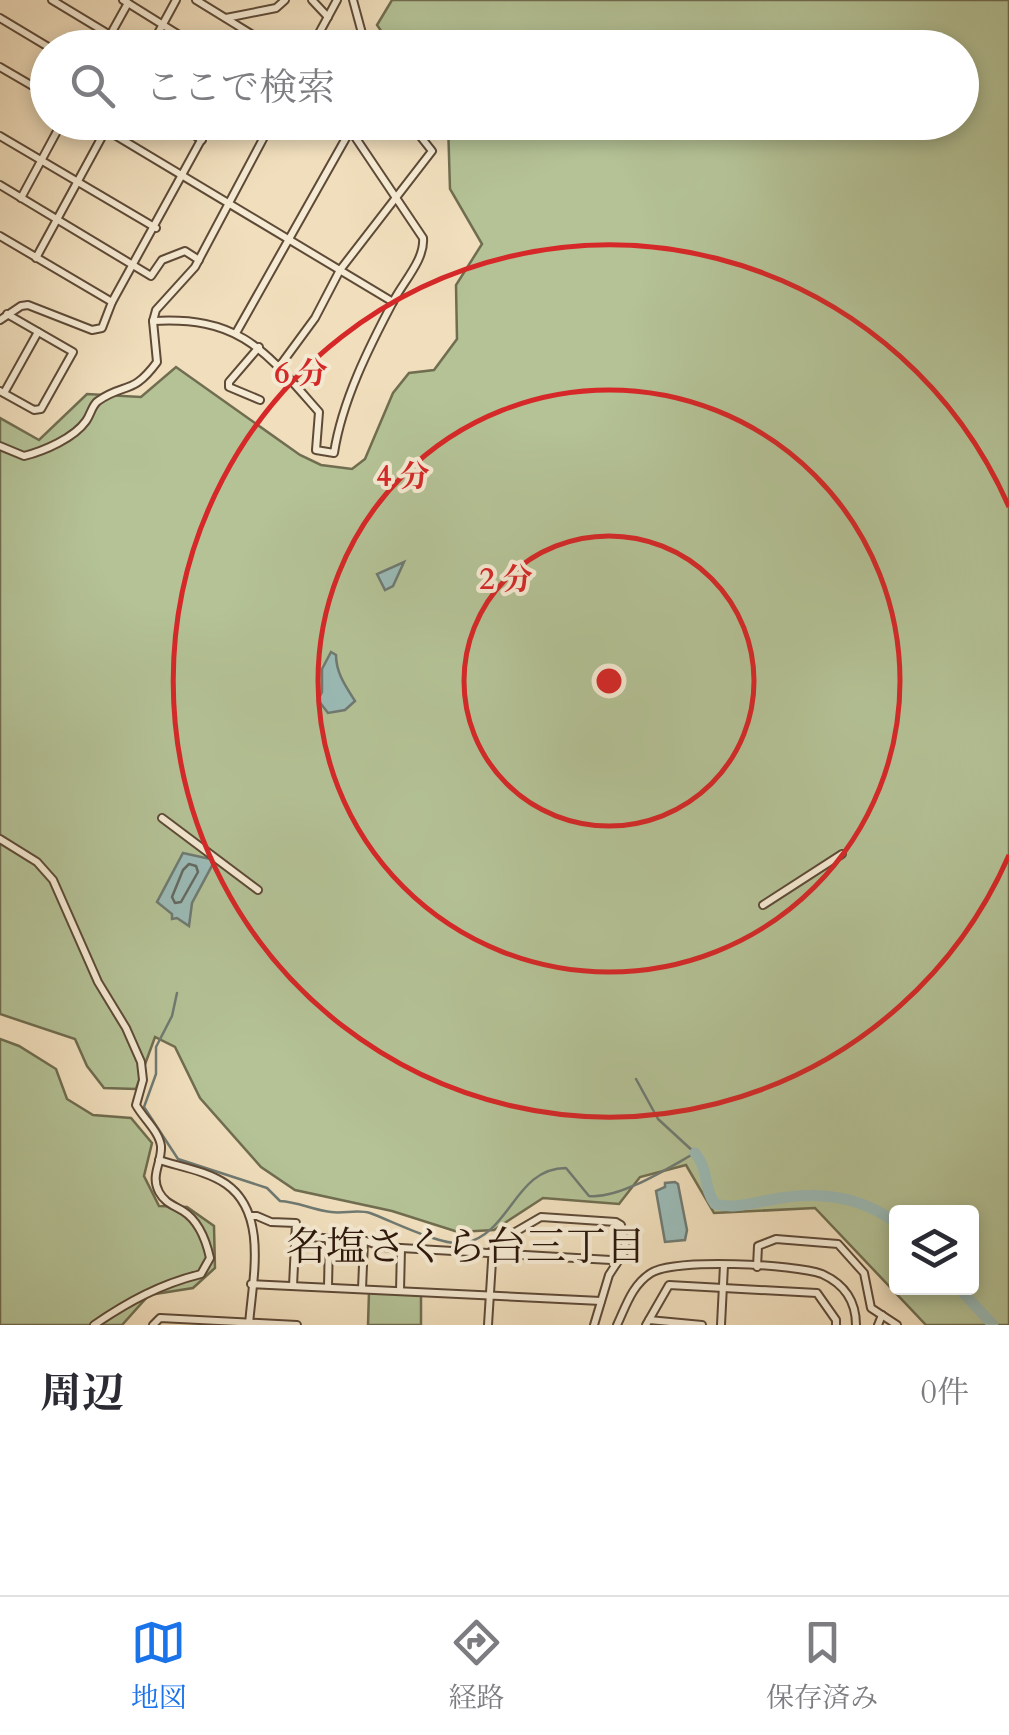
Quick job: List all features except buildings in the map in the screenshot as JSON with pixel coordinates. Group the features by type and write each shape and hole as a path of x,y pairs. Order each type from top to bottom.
{"street":[{"path":"52,0 102,30"},
{"path":"160,30 176,0"},
{"path":"196,0 245,30"},
{"path":"261,0 270,10"},
{"path":"226,18 270,10 285,0"},
{"path":"312,0 328,17"},
{"path":"321,30 336,0"},
{"path":"353,0 361,30"},
{"path":"112,30 126,1 172,30"},
{"path":"0,18 30,36"},
{"path":"0,67 30,85"},
{"path":"0,136 156,228"},
{"path":"21,198 53,140"},
{"path":"36,258 100,140"},
{"path":"129,140 393,302"},
{"path":"4,317 21,306 36,306 92,330 102,328 112,302 202,140"},
{"path":"0,446 24,456 51,446 82,426 98,401 134,387 157,362 153,321 156,310 199,260 263,140"},
{"path":"236,332 345,140"},
{"path":"319,412 316,450 334,453 339,420 393,302 424,249 424,238 362,140"},
{"path":"279,367 315,318 340,270 432,151 423,140"},
{"path":"0,185 151,276 162,260 185,251 199,260"},
{"path":"0,236 112,302"},
{"path":"4,317 38,332 73,352 41,409 34,410 2,392 38,332"},
{"path":"153,321 181,319 236,332 259,347 329,422 339,420"},
{"path":"259,347 229,382 230,388 260,400"},
{"path":"162,818 258,890"},
{"path":"0,839 37,862 53,880 98,982 142,1062 144,1080 136,1106 159,1138 154,1176 157,1188 166,1203 192,1217 206,1240 210,1258 201,1274 169,1282 94,1325"},
{"path":"762,905 842,854"},
{"path":"159,1160 228,1185 251,1216 254,1233 250,1324"},
{"path":"251,1216 296,1223 293,1286"},
{"path":"488,1325 493,1245 540,1217 616,1222 621,1226 626,1250 616,1264 594,1325"},
{"path":"295,1236 401,1248 611,1260 616,1264"},
{"path":"328,1288 329,1238"},
{"path":"756,1267 758,1246 776,1239 838,1244 864,1274 870,1308 897,1325"},
{"path":"362,1290 364,1241"},
{"path":"400,1291 401,1248"},
{"path":"617,1325 634,1288 657,1270 677,1264 814,1271 836,1282 852,1300 856,1325"},
{"path":"721,1325 724,1265"},
{"path":"252,1284 601,1301"},
{"path":"702,1325 647,1322 669,1285 817,1294 836,1325"},
{"path":"878,1325 882,1315"},
{"path":"153,1325 160,1318 297,1325"}],"green space":[{"path":"392,0 1009,0 1009,1325 926,1325 898,1295 979,1295 979,1205 889,1205 889,1286 815,1208 714,1213 686,1165 640,1177 619,1204 543,1198 494,1230 458,1232 392,1211 295,1190 261,1167 200,1098 175,1047 155,1037 136,1089 104,1088 87,1066 75,1039 0,1014 0,418 39,440 87,394 141,397 176,367 300,455 321,465 352,469 365,459 393,393 409,373 434,370 457,339 456,285 482,244 450,189 449,140 979,140 979,30 380,30 377,25"},
{"path":"0,1039 56,1069 67,1099 93,1115 131,1118 152,1143 144,1176 159,1206 187,1207 214,1226 215,1268 193,1288 149,1295 122,1325 0,1325"},
{"path":"369,1292 421,1294 421,1325 368,1325"}],"water":[{"path":"404,562 393,586 385,590 377,574"},
{"path":"331,652 336,655 340,674 355,701 345,710 328,713 318,700 322,669"},
{"path":"183,853 215,860 192,903 189,926 172,919 172,914 157,902"},
{"path":"675,1182 687,1230 685,1240 665,1242 656,1191 665,1183"}],"waterway":[{"path":"177,993 172,1016 156,1047 156,1074 144,1107 178,1159 267,1188 280,1201 331,1212 370,1213 444,1241 465,1243 480,1237 535,1178 549,1171 566,1168 589,1196 601,1196 644,1181 695,1153 658,1119 636,1079"},
{"path":"695,1153 715,1204 736,1206 819,1196 867,1206 889,1218"},
{"path":"965,1295 993,1325"}],"district":[{"name":"名塩さくら台三丁目","path":"466,1247"}]}
